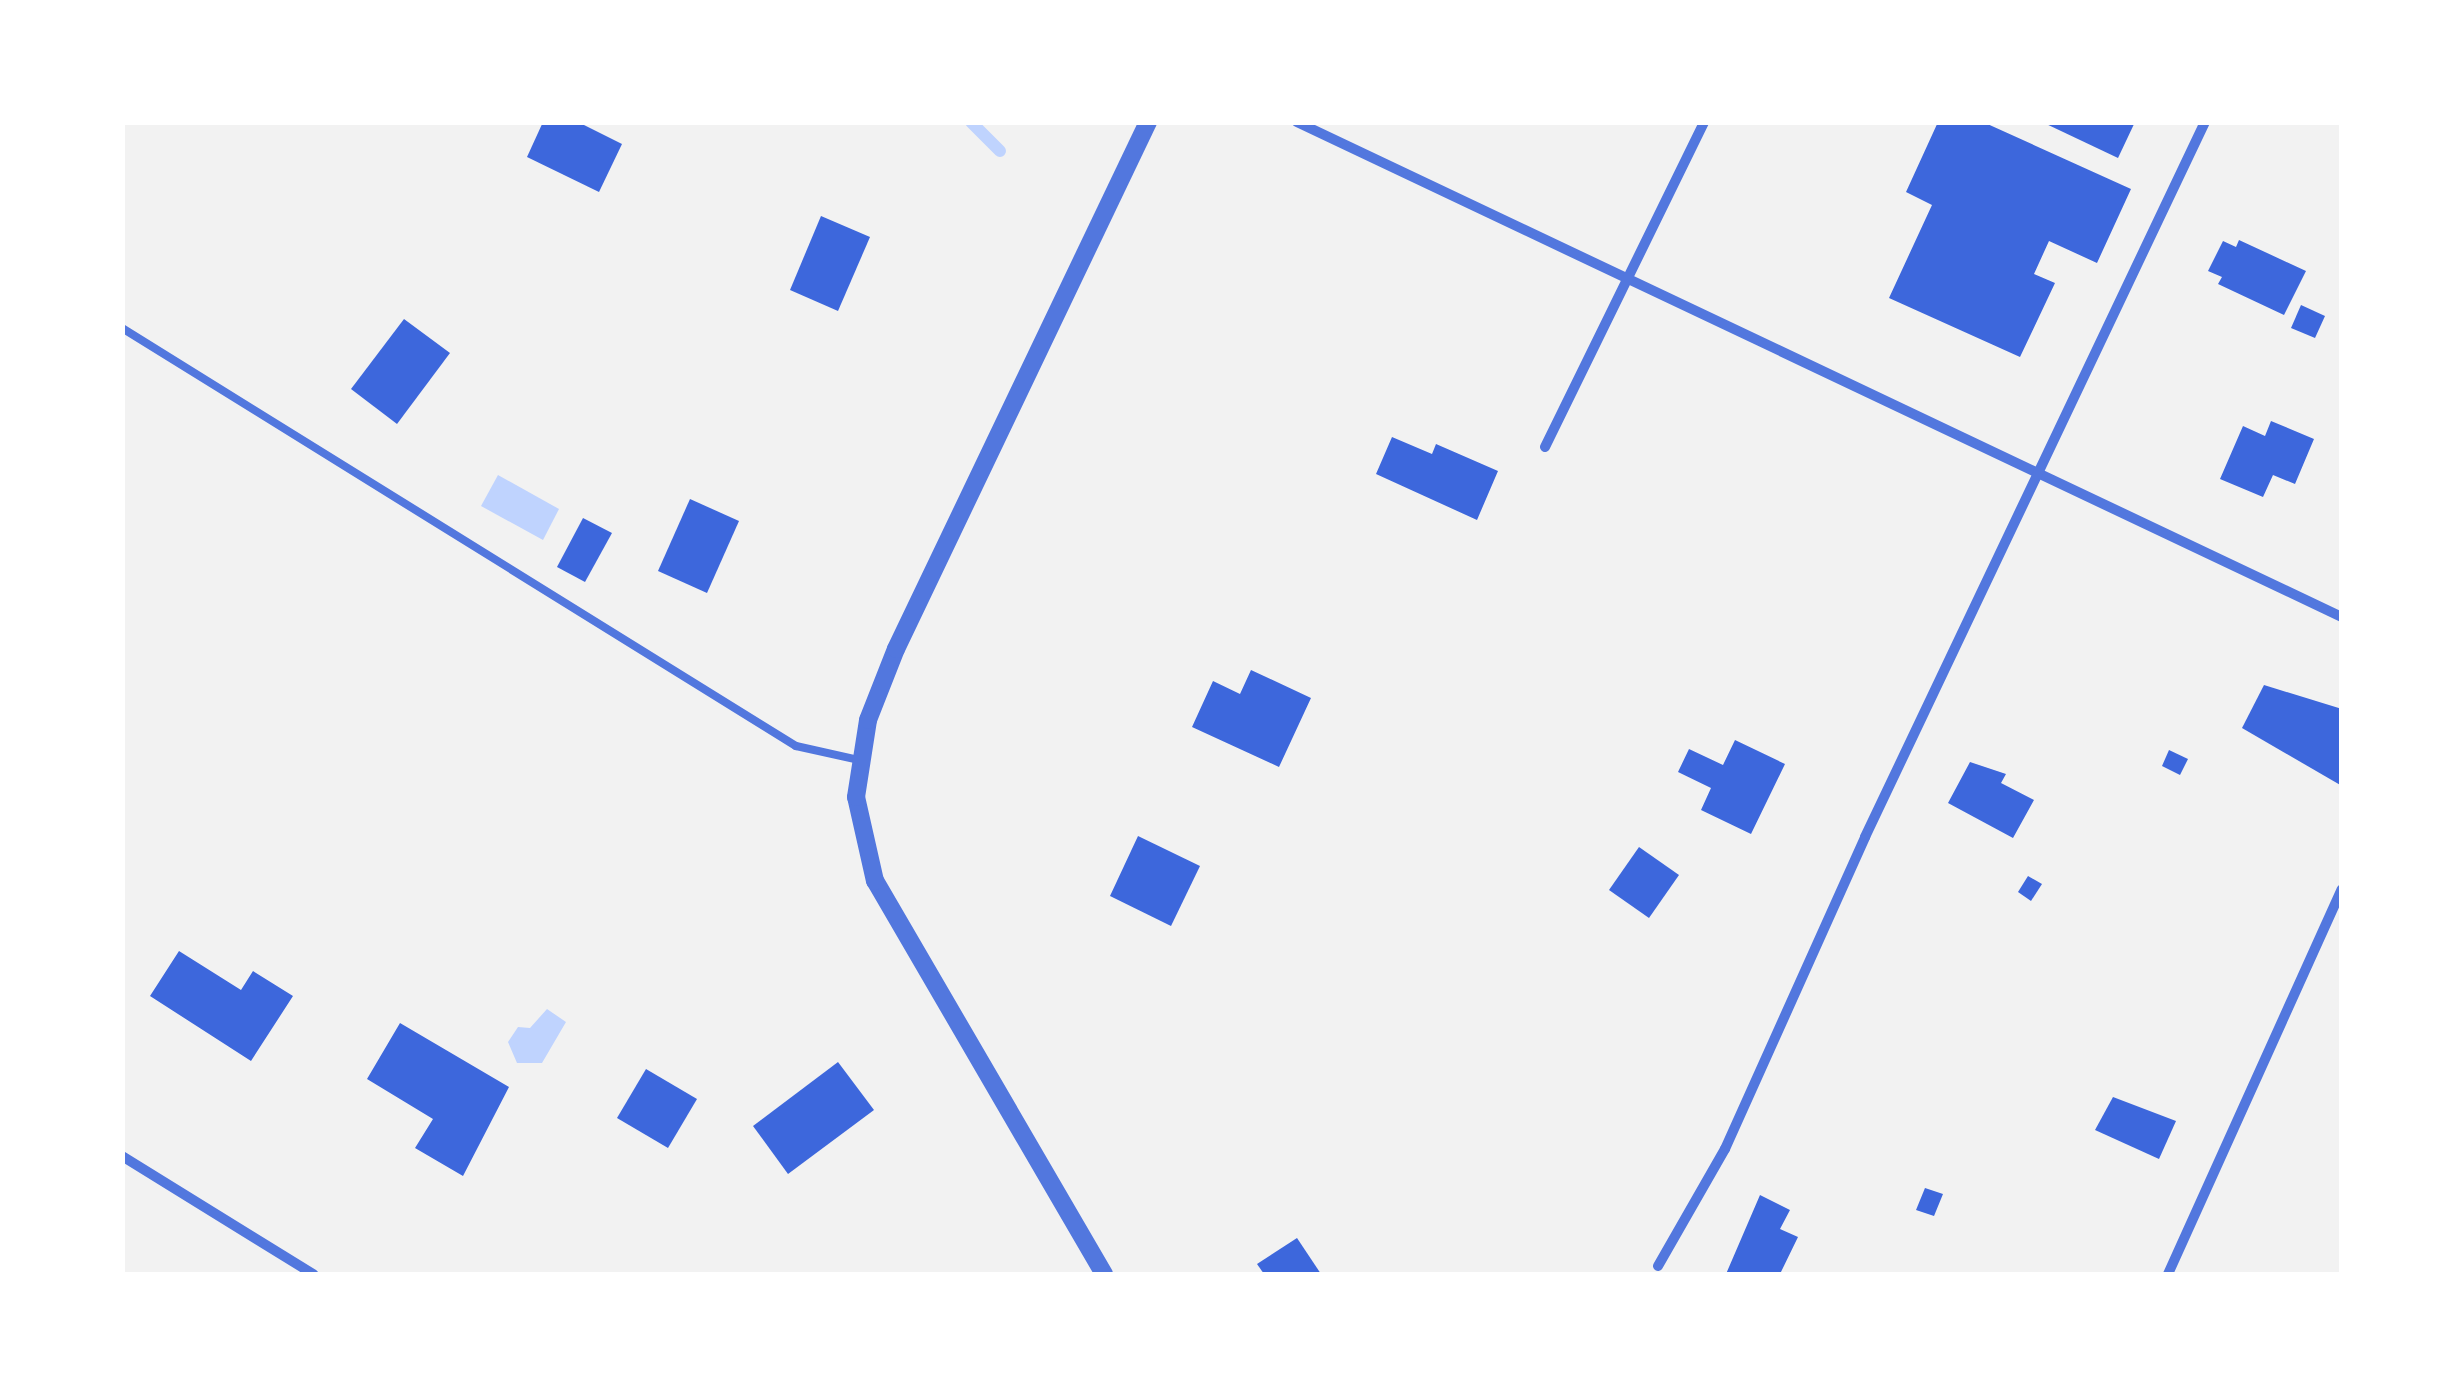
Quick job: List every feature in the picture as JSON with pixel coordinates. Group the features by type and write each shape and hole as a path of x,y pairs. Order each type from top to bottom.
{"street":[{"path":"1104,1274 875,881 858,824 859,760 896,649 1148,122"},
{"path":"1296,122 2342,617"},
{"path":"1546,447 1704,122"},
{"path":"1658,1266 1725,1149 2206,122"},
{"path":"2168,1274 2342,889"},
{"path":"122,1156 313,1274"}],"lane":[{"path":"122,328 796,746 859,760"}],"water":[{"path":"498,475 559,509 543,540 481,506"},
{"path":"547,1009 566,1022 542,1063 517,1063 508,1042 518,1027 530,1028"}],"building":[{"path":"543,122 578,122 622,144 599,192 527,157"},
{"path":"1938,122 1983,122 2131,189 2097,263 2049,241 2034,274 2055,283 2020,357 1889,298 1932,205 1906,192"},
{"path":"2042,122 2135,122 2118,158"},
{"path":"821,216 870,237 838,311 790,290"},
{"path":"2239,240 2306,271 2284,315 2218,284 2222,277 2208,271 2223,241 2236,247"},
{"path":"2301,305 2325,316 2315,338 2291,328"},
{"path":"404,319 450,353 397,424 351,389"},
{"path":"2271,421 2314,439 2295,484 2273,475 2263,497 2220,479 2243,426 2265,436"},
{"path":"1392,437 1432,454 1436,444 1498,471 1477,520 1376,474"},
{"path":"690,499 739,521 707,593 658,571"},
{"path":"583,518 612,533 585,582 557,567"},
{"path":"1251,670 1311,698 1279,767 1192,727 1213,681 1240,694"},
{"path":"2264,685 2342,709 2342,786 2242,728"},
{"path":"1735,740 1785,764 1751,834 1701,810 1711,788 1678,772 1689,749 1723,765"},
{"path":"2169,750 2188,759 2180,775 2162,766"},
{"path":"1970,762 2006,774 2001,783 2034,800 2013,838 1948,803"},
{"path":"1138,836 1200,866 1171,926 1110,896"},
{"path":"1639,847 1679,875 1649,918 1609,890"},
{"path":"2028,876 2042,884 2031,901 2018,892"},
{"path":"179,951 241,990 253,971 293,996 251,1061 150,996"},
{"path":"400,1023 509,1087 463,1176 415,1148 433,1119 367,1079"},
{"path":"838,1062 874,1110 788,1174 753,1126"},
{"path":"646,1069 697,1099 668,1148 617,1118"},
{"path":"2113,1097 2176,1121 2159,1159 2095,1130"},
{"path":"1925,1188 1943,1194 1934,1216 1916,1210"},
{"path":"1760,1195 1790,1210 1780,1229 1798,1237 1780,1274 1726,1274"},
{"path":"1297,1238 1321,1274 1264,1274 1257,1264"}],"waterway":[{"path":"971,122 1000,151"}]}
